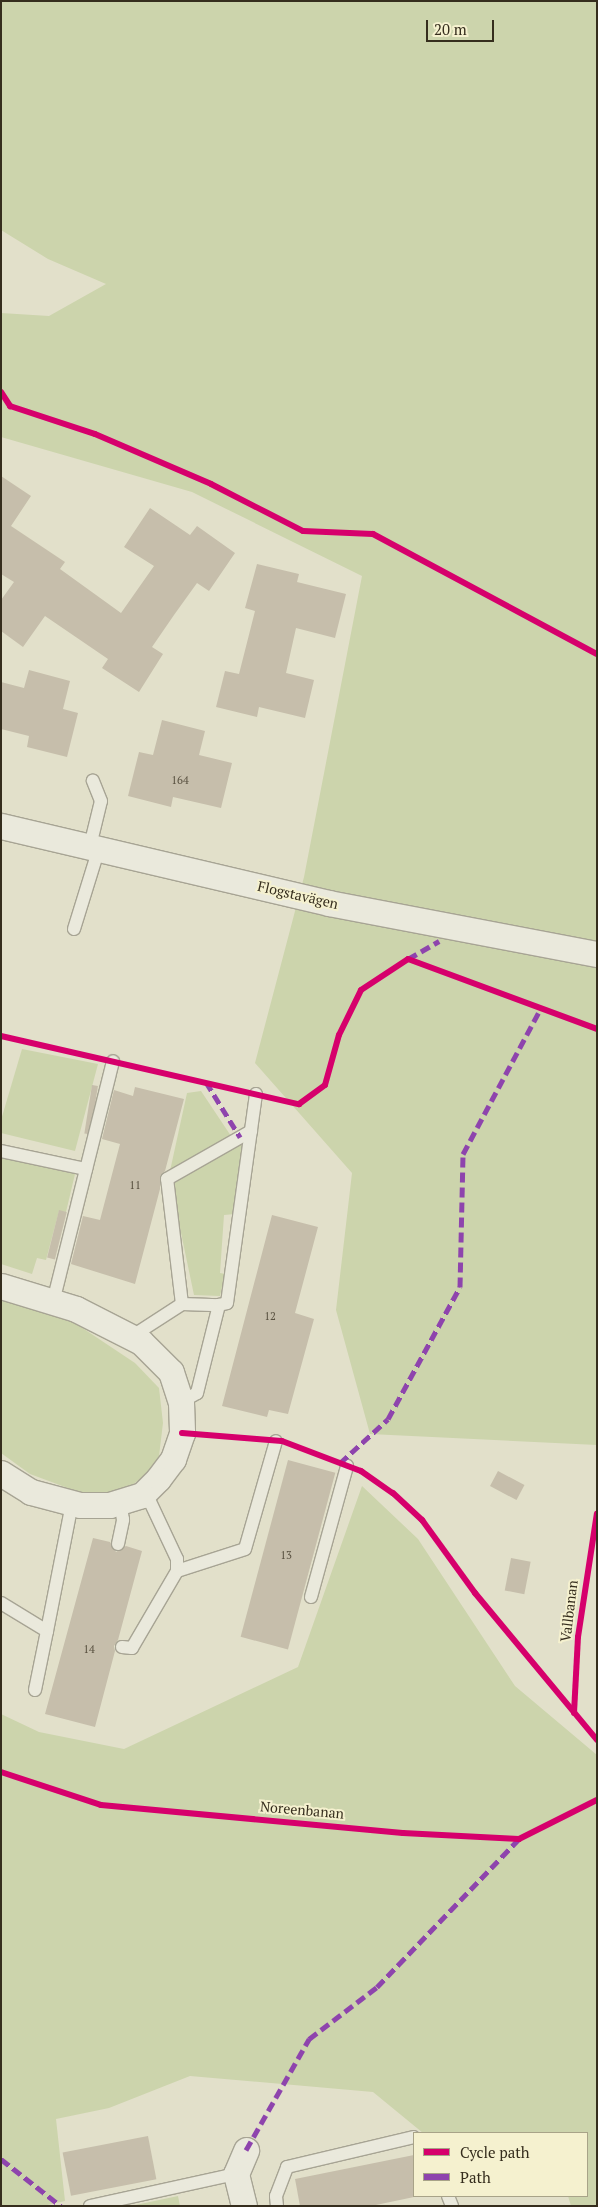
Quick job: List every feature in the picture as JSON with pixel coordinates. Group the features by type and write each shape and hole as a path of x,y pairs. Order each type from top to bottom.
{"street":[{"name":"Flogstavägen","path":"1,826 329,903 597,954"},
{"path":"1,1286 76,1308 141,1342 171,1372 181,1402 182,1433 173,1459 145,1491 110,1505 72,1503 31,1492 1,1472"},
{"path":"244,2206 236,2174 246,2150"}],"lane":[{"path":"74,929 94,847 101,801 93,781"},
{"path":"53,1302 113,1061"},
{"path":"131,1337 182,1304 219,1305 227,1303 256,1094"},
{"path":"182,1304 167,1179 251,1131"},
{"path":"1,1151 86,1169"},
{"path":"181,1402 197,1393 219,1305"},
{"path":"177,1572 245,1550 276,1441"},
{"path":"311,1597 348,1466"},
{"path":"122,1647 132,1648 177,1572 177,1559 145,1491"},
{"path":"118,1544 123,1520 120,1502"},
{"path":"35,1690 72,1503"},
{"path":"1,1603 47,1631"},
{"path":"278,2206 276,2196 287,2167 413,2137"},
{"path":"90,2206 236,2174"}],"green space":[{"path":"1,1 597,1 597,1445 370,1434 336,1310 352,1173 255,1063 304,877 362,576 192,492 1,437 1,313 49,316 106,284 48,259 1,230"},
{"path":"22,1049 98,1064 75,1151 1,1133 1,1120"},
{"path":"201,1091 231,1136 170,1171 187,1093"},
{"path":"248,1137 235,1214 224,1215 220,1273 225,1274 220,1296 194,1295 171,1185"},
{"path":"1,1156 75,1174 66,1212 59,1211 46,1260 37,1258 32,1274 1,1264"},
{"path":"1,1299 75,1323 135,1363 159,1388 163,1423 159,1456 151,1470 131,1486 108,1492 81,1493 30,1474 1,1453"},
{"path":"362,1486 418,1539 515,1686 597,1755 597,2206 571,2206 568,2197 588,2197 588,2132 422,2132 373,2092 190,2076 109,2108 56,2119 65,2201 43,2206 1,2206 1,1714 39,1732 124,1749 298,1667"},
{"path":"178,2196 180,2206 131,2206"}],"building":[{"path":"1,476 31,496 11,526 65,562 60,569 121,613 154,566 124,547 150,508 190,535 197,526 235,553 209,591 197,583 174,615 152,647 163,654 139,692 102,668 108,659 45,616 23,647 1,631 1,600 14,582 1,574"},
{"path":"257,564 299,574 297,582 346,594 335,638 296,628 286,673 314,680 305,718 259,707 257,717 216,707 225,671 239,674 255,611 245,608"},
{"path":"29,670 70,681 63,709 78,713 67,757 27,747 29,736 1,729 1,682 24,688"},
{"path":"162,720 205,731 199,755 232,763 221,808 173,797 171,807 128,796 139,752 153,755"},
{"path":"92,1085 98,1086 90,1134 84,1133"},
{"path":"135,1087 184,1099 165,1171 160,1176 160,1189 135,1284 71,1264 83,1216 100,1220 120,1144 102,1139 114,1090 133,1096"},
{"path":"59,1210 67,1212 55,1259 47,1258"},
{"path":"272,1215 318,1227 295,1313 314,1319 288,1414 269,1410 267,1417 222,1406"},
{"path":"288,1460 335,1473 288,1649 241,1637"},
{"path":"498,1471 524,1485 517,1500 490,1486"},
{"path":"93,1538 110,1542 116,1552 126,1546 142,1551 118,1640 114,1646 115,1651 95,1727 45,1714"},
{"path":"511,1558 531,1562 524,1594 505,1590"},
{"path":"148,2136 156,2179 71,2196 63,2153"},
{"path":"413,2155 414,2197 371,2206 300,2206 295,2179"}],"marked path":[{"path":"408,959 439,941"},
{"path":"340,1463 388,1419 460,1287 463,1154 541,1008"},
{"path":"206,1082 240,1137"},
{"path":"246,2150 309,2039 377,1987 519,1839"},
{"path":"1,2159 61,2206"}],"cycle path":[{"path":"1,392 10,406 95,434 211,484 303,531 373,534 597,654"},
{"path":"1,1036 299,1104 325,1085 339,1035 361,990 408,959 597,1029"},
{"path":"182,1433 282,1441 361,1471 393,1493 422,1520 475,1593 597,1740"},
{"name":"Vallbanan","path":"574,1713 578,1637 597,1513"},
{"name":"Noreenbanan","path":"1,1772 101,1805 403,1833 519,1839 597,1800"}]}
